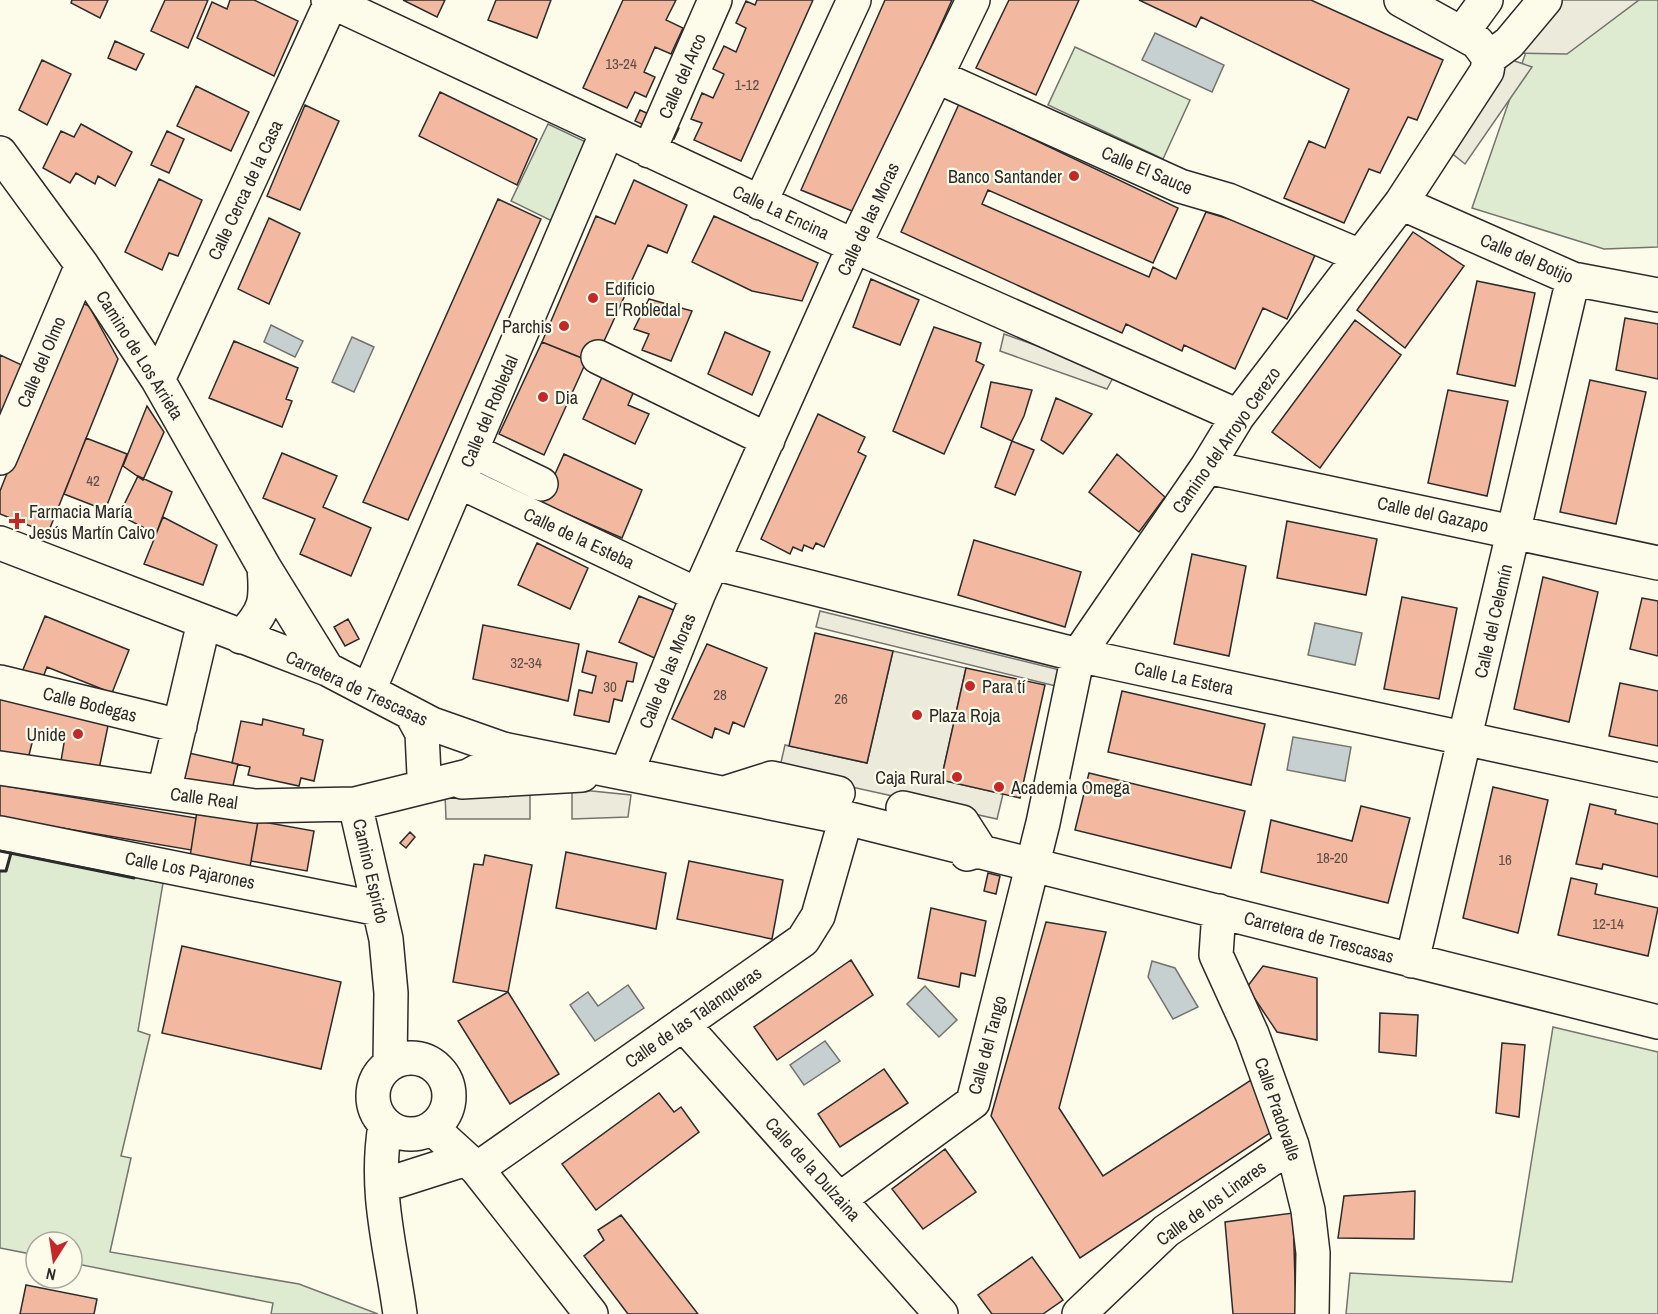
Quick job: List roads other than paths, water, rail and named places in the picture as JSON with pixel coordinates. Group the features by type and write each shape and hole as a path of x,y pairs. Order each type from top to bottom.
{"street":[{"name":"Calle del Arco","path":"649,151 715,0"},
{"path":"760,203 854,0"},
{"name":"Calle de las Moras","path":"619,771 854,246 973,0"},
{"path":"1401,0 1462,33 1483,48 1489,58"},
{"path":"1462,33 1486,0"},
{"name":"Camino del Arroyo Cerezo","path":"1032,864 1078,655 1207,467 1238,416 1401,203 1487,71 1489,58 1509,43 1545,0"},
{"name":"Calle La Encina","path":"330,1 854,246 1238,416"},
{"name":"Calle Cerca de la Casa","path":"158,380 330,1"},
{"name":"Calle El Sauce","path":"936,76 1180,186 1228,200 1360,256"},
{"name":"Calle del Robledal","path":"369,690 460,482 607,132"},
{"name":"Camino de Los Arrieta","path":"0,153 82,265 158,380 264,567 327,669"},
{"name":"Calle del Botijo","path":"1401,203 1573,279 1658,295"},
{"name":"Calle del Olmo","path":"0,458 82,265"},
{"name":"Calle del Celemín","path":"1412,962 1573,279"},
{"path":"598,357 768,440"},
{"path":"472,451 541,484"},
{"name":"Calle del Gazapo","path":"1207,467 1658,563"},
{"name":"Calle de la Esteba","path":"460,482 698,595"},
{"name":"Carretera de Trescasas","path":"0,543 327,669 411,713 466,737 503,749 801,808 844,826 942,860 980,850 1412,962 1658,1022"},
{"name":"Calle La Estera","path":"714,563 1078,655 1658,780"},
{"name":"Camino de Los Arrieta","path":"242,636 264,608 264,567"},
{"path":"164,792 204,622"},
{"name":"Calle Bodegas","path":"0,682 180,726"},
{"path":"411,713 422,733 426,783"},
{"name":"Calle Real","path":"426,783 466,737"},
{"name":"Calle Real","path":"0,768 255,806 355,804 481,770 494,762 503,749"},
{"name":"Calle Real","path":"426,783 562,778 619,771"},
{"name":"Carretera de Trescasas","path":"726,792 772,778 962,822 980,850"},
{"name":"Camino Espirdo","path":"355,804 383,924 400,962 409,995 402,1061"},
{"name":"Calle de las Talanqueras","path":"397,1181 471,1164 683,1024 803,940 812,930 844,826"},
{"name":"Calle Los Pajarones","path":"0,833 383,924"},
{"name":"Calle del Tango","path":"840,1199 973,1102 1032,864"},
{"name":"Calle Pradovalle","path":"1219,911 1216,955 1252,1034 1292,1145 1312,1234 1312,1314"},
{"name":"Calle de la Dulzaina","path":"683,1024 941,1314"},
{"path":"400,1314 389,1254 379,1160 418,1125 449,1096 446,1081 430,1063 402,1061 376,1079 372,1098 378,1117 418,1125 460,1124 477,1151 471,1164 591,1314"},
{"path":"389,1254 397,1181 418,1125"},
{"name":"Calle de los Linares","path":"1079,1314 1166,1231 1292,1145"}],"place":[{"name":"Banco Santander","path":"1074,176"},
{"name":"Edificio El Robledal","path":"593,298"},
{"name":"Parchis","path":"564,326"},
{"name":"Dia","path":"543,397"},
{"name":"Farmacia María Jesús Martín Calvo","path":"17,521"},
{"name":"Para tí","path":"970,686"},
{"name":"Plaza Roja","path":"917,715"},
{"name":"Unide","path":"78,734"},
{"name":"Caja Rural","path":"957,777"},
{"name":"Academia Omega","path":"999,787"}]}
